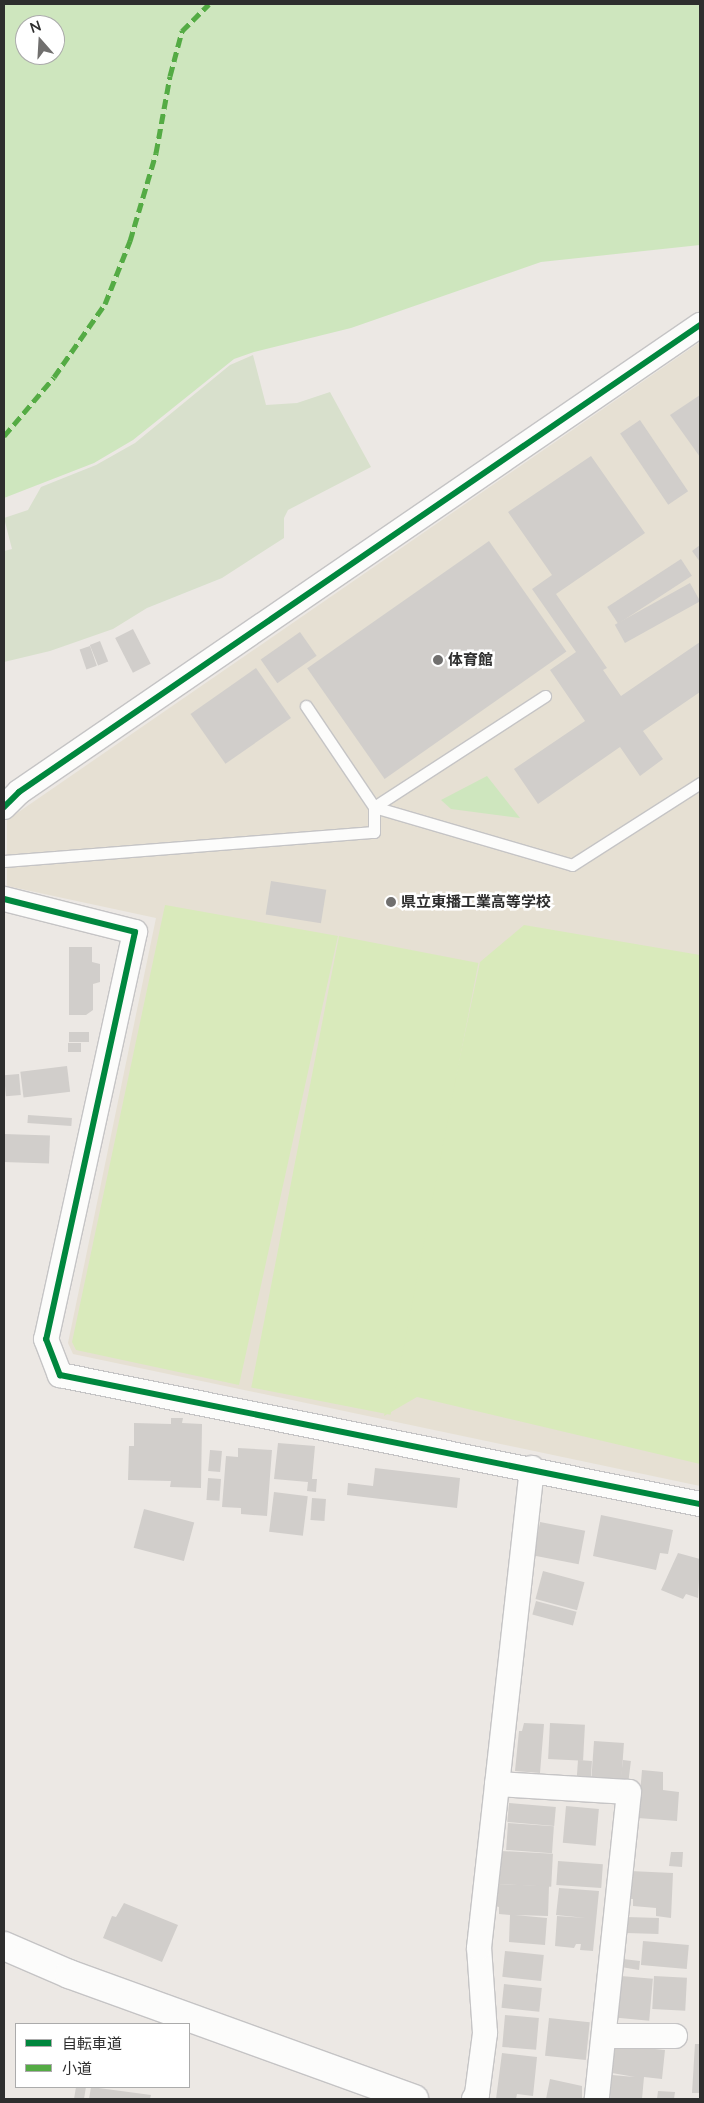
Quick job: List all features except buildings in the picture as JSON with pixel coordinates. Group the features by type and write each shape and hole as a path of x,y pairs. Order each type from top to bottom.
{"street":[{"path":"4,807 19,792 700,326"},
{"path":"4,899 136,932 46,1339 60,1375 532,1468 700,1504"},
{"path":"474,2099 477,2094 485,2033 479,1948 532,1468"},
{"path":"497,1784 629,1792 597,2099"},
{"path":"4,1946 69,1974 414,2099"},
{"path":"604,2036 675,2036"}],"lane":[{"path":"374,807 545,696"},
{"path":"4,862 374,832 374,807 306,706"},
{"path":"374,807 572,865 700,783"}],"shaded area":[{"name":"県立東播工業高等学校","path":"700,342 700,1486 73,1354 68,1343 156,918 7,886 7,820"}],"green space":[{"path":"4,4 700,4 700,245 541,262 351,328 254,352 234,359 133,440 94,463 4,498"},
{"path":"253,355 266,405 297,403 330,392 371,467 288,510 284,518 284,538 222,578 147,608 113,629 50,651 4,662 4,551 12,549 4,518 28,510 41,487 96,465 135,443 230,365"},
{"path":"487,776 520,818 451,809 441,800"},
{"path":"165,905 338,936 239,1385 76,1350 72,1342"},
{"path":"524,925 700,955 700,1464 417,1397 384,1416 480,962"},
{"path":"339,936 478,963 391,1415 251,1388"}],"marked path":[{"path":"4,436 54,377 105,304 130,241 156,153 170,76 182,31 209,4"}],"cycle path":[{"path":"4,807 19,792 700,325"},
{"path":"4,899 135,932 46,1339 60,1375 700,1504"}],"place":[{"name":"体育館","path":"438,660"},
{"name":"県立東播工業高等学校","path":"391,902"}]}
